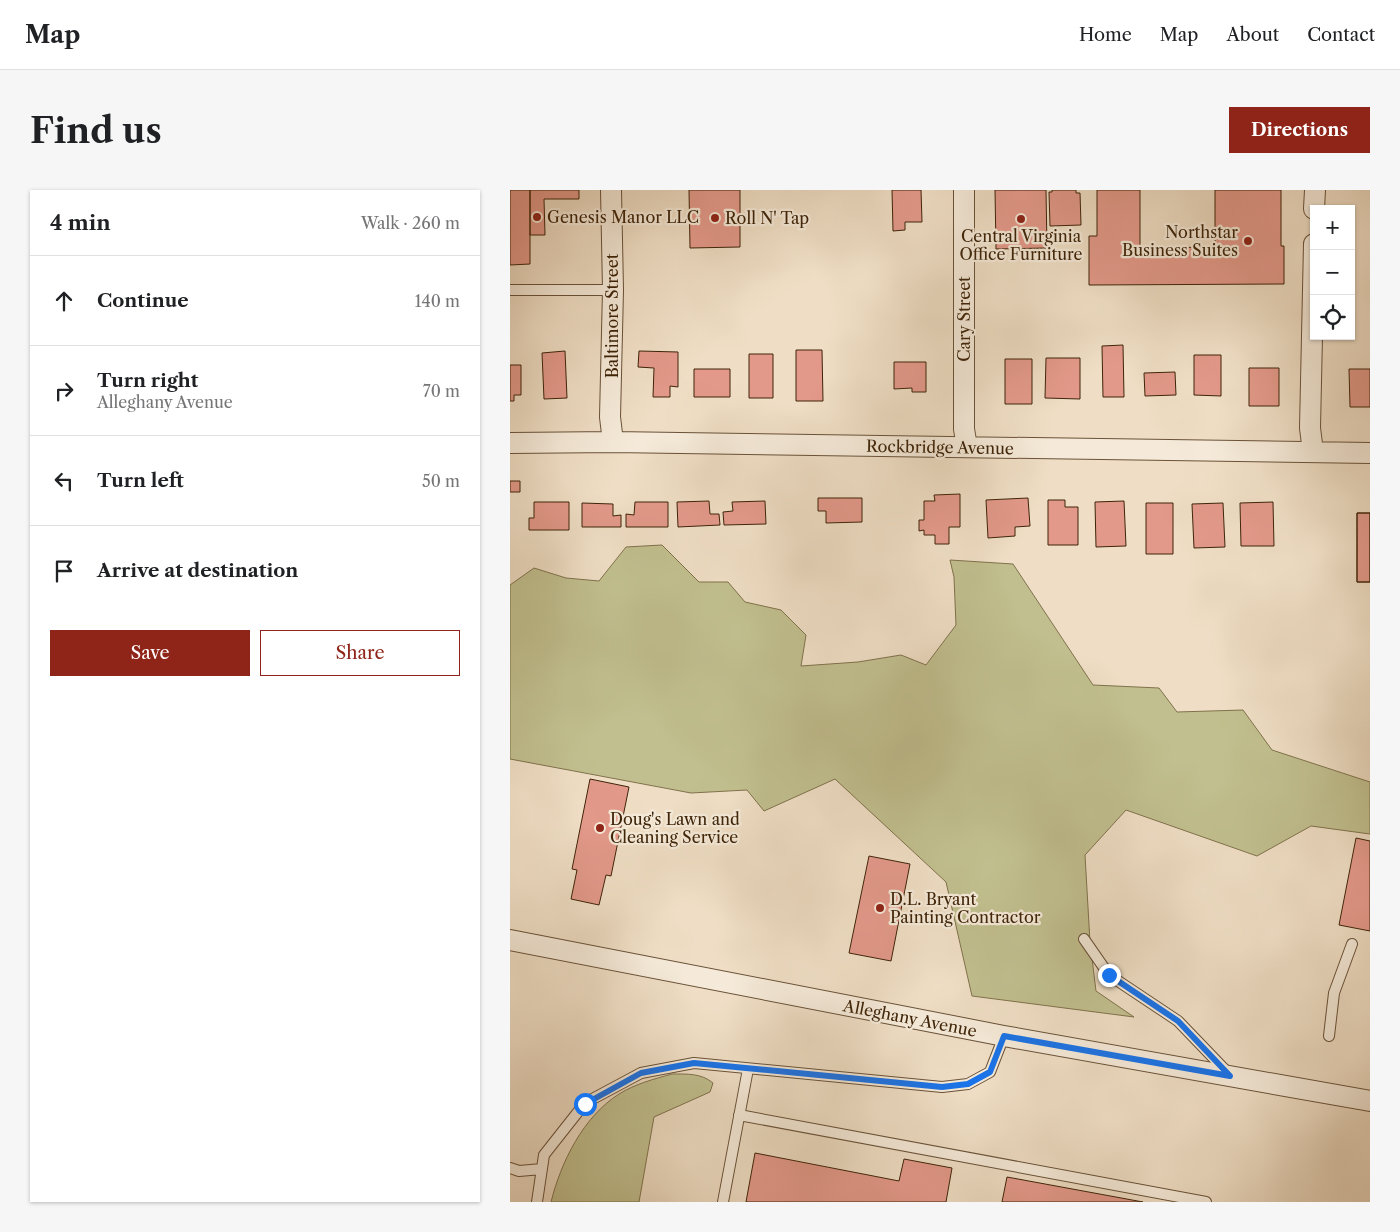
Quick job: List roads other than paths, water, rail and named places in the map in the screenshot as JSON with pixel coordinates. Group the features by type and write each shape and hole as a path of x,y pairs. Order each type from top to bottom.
{"street":[{"name":"Baltimore Street","path":"611,190 613,290 610,416 613,442"},
{"name":"Cary Street","path":"964,190 964,429 967,447"},
{"path":"1314,205 1315,190"},
{"path":"1313,452 1310,428 1314,250"},
{"name":"Rockbridge Avenue","path":"510,443 613,442 1370,452"},
{"name":"Alleghany Avenue","path":"510,940 1004,1036 1370,1101"}],"lane":[{"path":"510,290 613,290"},
{"path":"1084,939 1109,975 1178,1021 1230,1076"},
{"path":"1329,1036 1334,993 1352,944"},
{"path":"537,1202 544,1155 585,1104 641,1073 694,1063 942,1087 968,1084 990,1072 1004,1036"},
{"path":"723,1202 748,1069"},
{"path":"739,1114 1206,1202"},
{"path":"510,1168 520,1171 542,1169"}],"place":[{"name":"Genesis Manor LLC","path":"537,217"},
{"name":"Roll N' Tap","path":"715,218"},
{"name":"Central Virginia Office Furniture","path":"1021,219"},
{"name":"Northstar Business Suites","path":"1248,241"},
{"name":"Doug's Lawn and Cleaning Service","path":"600,828"},
{"name":"D.L. Bryant Painting Contractor","path":"880,908"}]}
